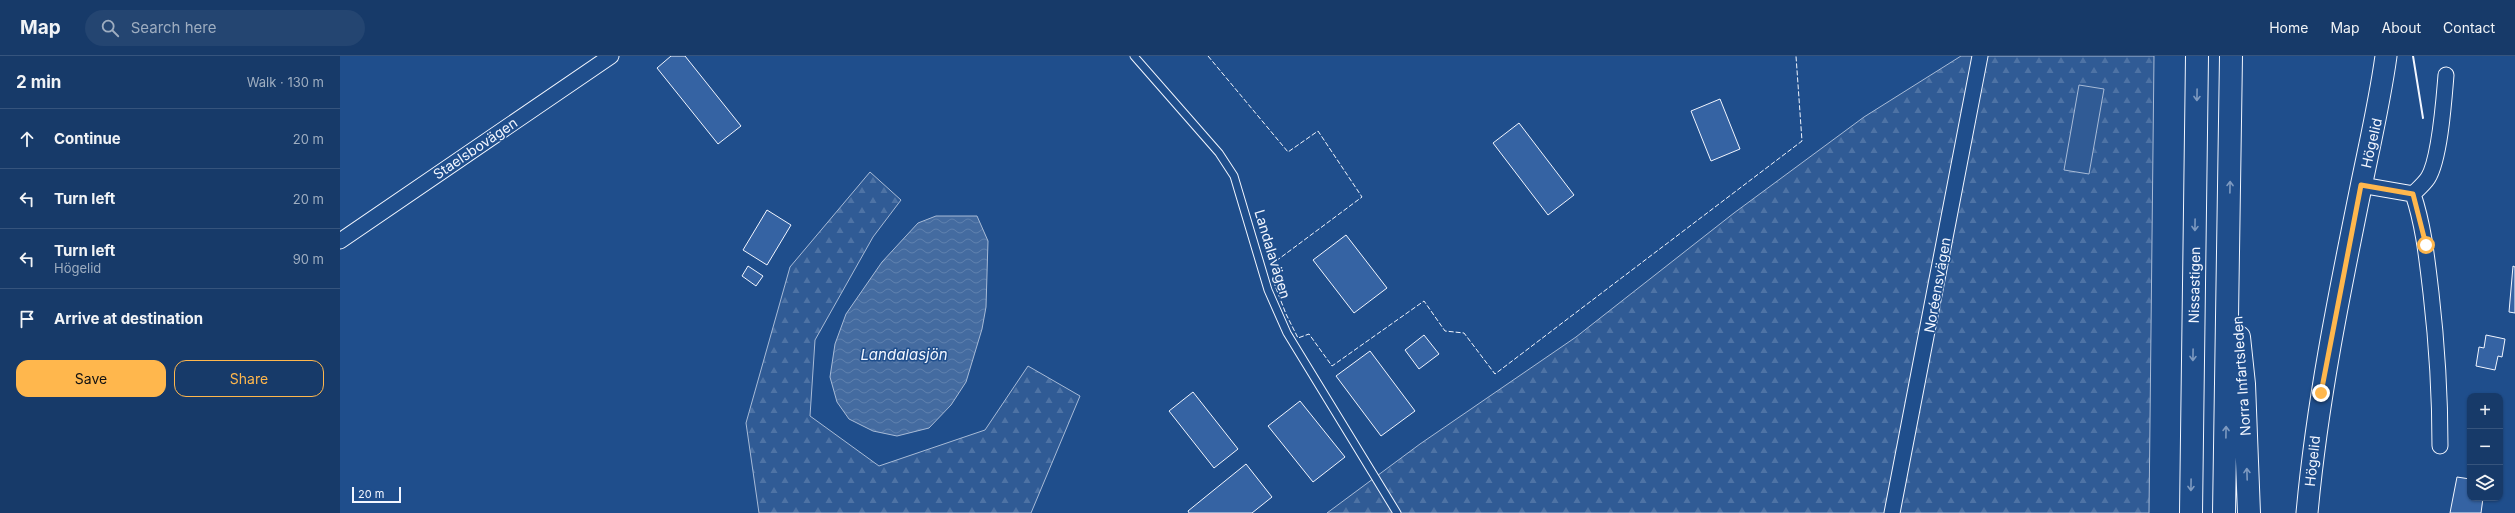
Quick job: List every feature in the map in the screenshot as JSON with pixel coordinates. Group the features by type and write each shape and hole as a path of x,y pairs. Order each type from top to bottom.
{"highway":[{"name":"Nissastigen","path":"2191,513 2197,56"},
{"path":"2224,513 2231,56"},
{"name":"Norra Infartsleden","path":"2229,240 2244,384 2249,513"}],"street":[{"name":"Staelsbovägen","path":"340,241 611,56"},
{"name":"Noréensvägen","path":"1892,513 1980,56"},
{"name":"Högelid","path":"2307,513 2321,393 2361,185 2379,105 2386,56"},
{"path":"2413,194 2428,177 2434,161 2441,123 2446,75"},
{"path":"2361,185 2413,194"},
{"path":"2413,194 2426,245 2434,319 2440,378 2440,446"}],"lane":[{"name":"Landalavägen","path":"1134,56 1219,153 1234,176 1268,290 1287,333 1397,513"}],"green space":[{"path":"1961,56 2154,56 2149,513 1327,513 1420,444 1576,337 1734,213 1864,117"},
{"path":"870,172 901,200 873,237 815,340 810,416 879,466 985,430 1028,366 1080,396 1031,513 759,513 746,423 790,267"}],"shaded area":[{"path":"2079,85 2104,89 2089,174 2064,170"}],"water":[{"name":"Landalasjön","path":"936,216 977,216 988,241 986,307 982,329 966,382 951,405 929,428 897,436 873,431 849,419 837,402 830,377 835,344 846,314 882,262 918,223"}],"building":[{"path":"671,56 685,56 741,126 718,144 657,68"},
{"path":"1720,99 1740,149 1711,161 1691,111"},
{"path":"1519,123 1574,195 1548,215 1493,143"},
{"path":"767,210 791,225 767,265 743,250"},
{"path":"1346,235 1387,288 1354,313 1313,260"},
{"path":"748,266 763,276 756,286 742,276"},
{"path":"2513,266 2515,267 2515,313 2509,312"},
{"path":"1424,335 1439,354 1419,369 1405,350"},
{"path":"2486,335 2505,339 2502,357 2498,356 2495,370 2476,366 2479,347 2484,348"},
{"path":"1370,351 1415,411 1381,436 1336,376"},
{"path":"1193,392 1238,449 1214,468 1169,411"},
{"path":"1300,401 1345,457 1313,482 1268,426"},
{"path":"1246,464 1272,497 1252,513 1189,513 1188,511"},
{"path":"2457,477 2467,479 2467,501 2483,501 2481,513 2450,513"}],"fence":[{"path":"1208,56 1288,152 1318,131 1362,197 1276,261 1280,276 1274,283 1286,314 1298,338 1309,334 1332,366 1424,301 1445,331 1464,333 1495,374 1802,141 1796,56"}],"wall":[{"path":"2413,56 2423,118"}],"route":[{"path":"2321,393 2361,185 2413,194 2419,212 2426,245"}]}
